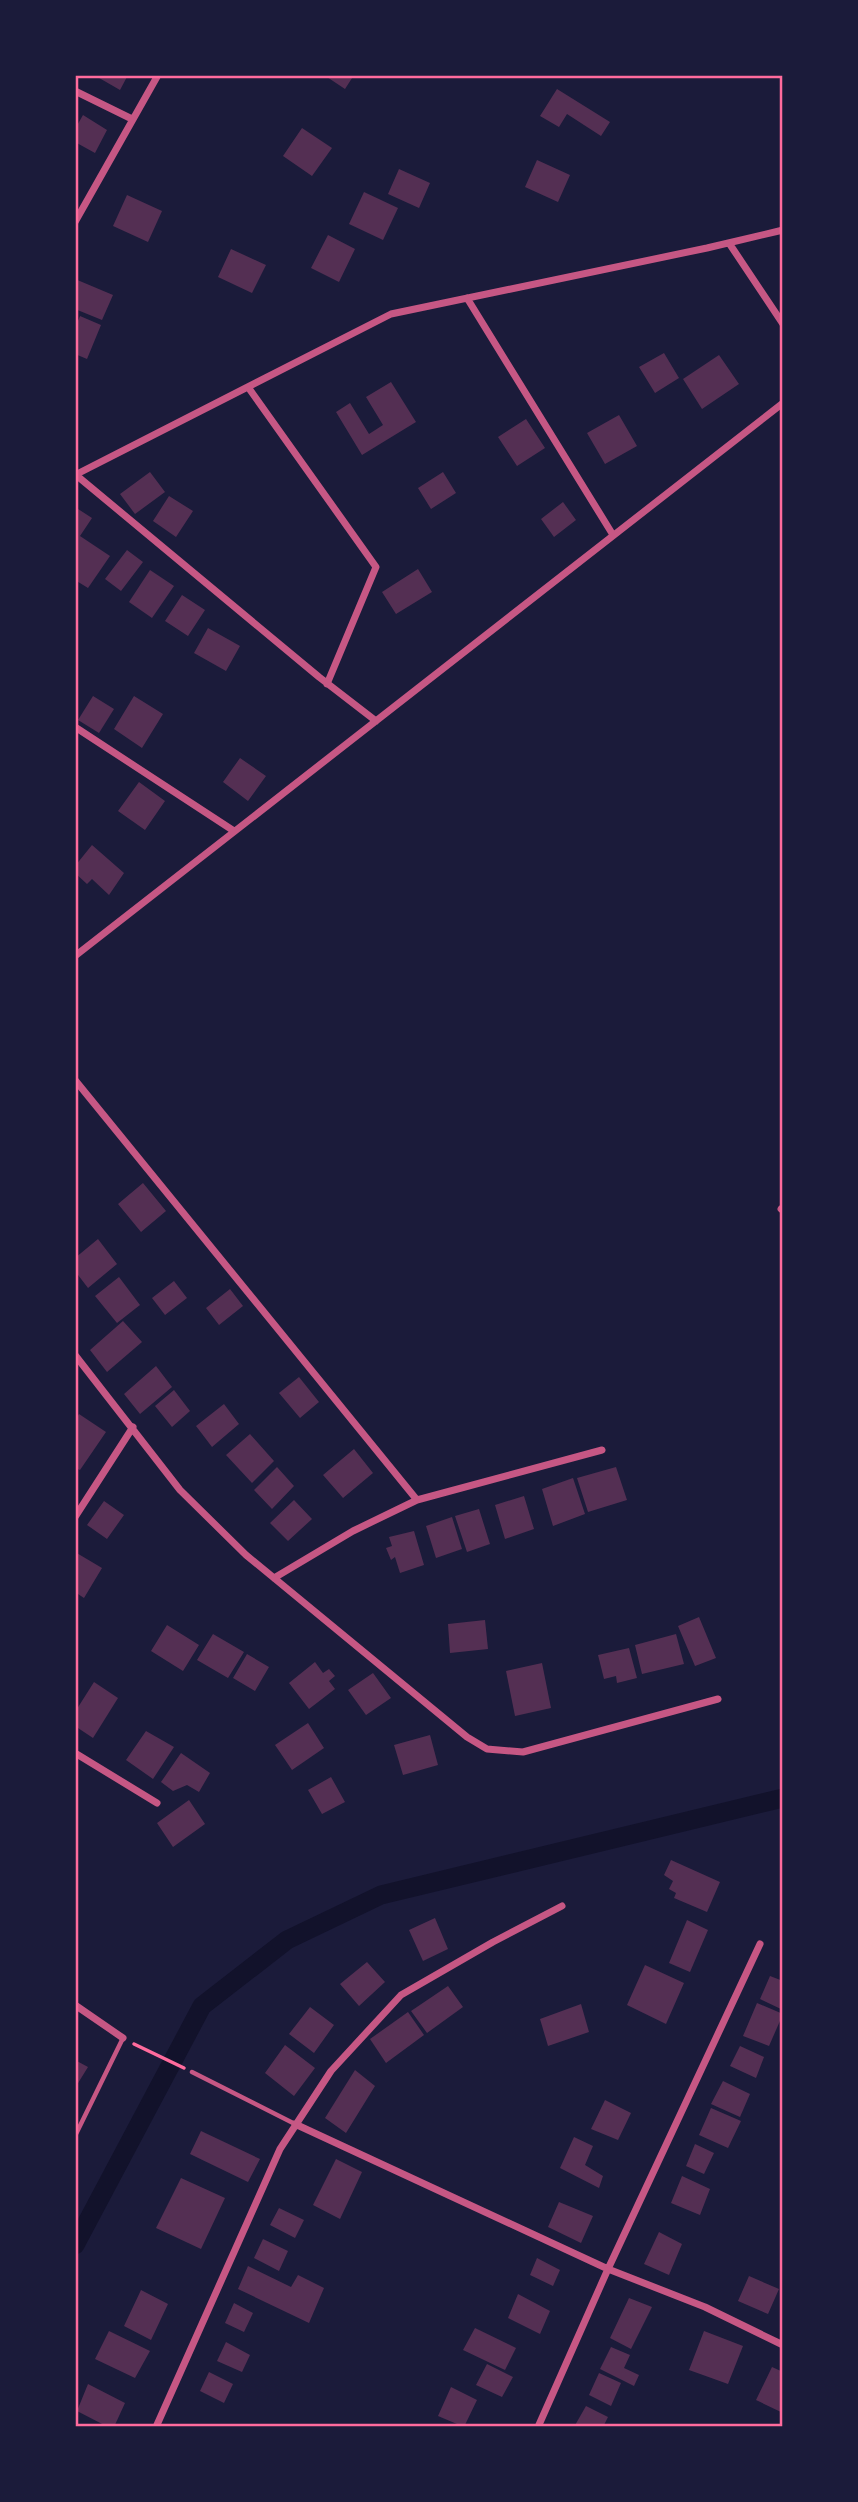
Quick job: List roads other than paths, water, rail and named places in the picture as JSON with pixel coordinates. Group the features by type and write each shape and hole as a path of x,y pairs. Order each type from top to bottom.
{"street":[{"path":"75,222 158,75"},
{"path":"75,91 132,119"},
{"path":"376,721 327,684 76,475 391,314 783,230"},
{"path":"729,243 783,324"},
{"path":"467,298 613,535"},
{"path":"248,387 376,567 327,684"},
{"path":"75,956 783,403"},
{"path":"75,727 234,831"},
{"path":"75,1080 417,1500"},
{"path":"75,1355 180,1490 246,1555 467,1737 487,1749 523,1752 718,1699"},
{"path":"75,1517 133,1427"},
{"path":"274,1578 353,1531 417,1500 602,1450"},
{"path":"75,1753 158,1803"},
{"path":"156,2427 280,2149 331,2071 401,1995 562,1906"},
{"path":"538,2427 608,2269 760,1944"},
{"path":"75,2005 123,2038"},
{"path":"295,2124 608,2269 705,2307 783,2345"}],"lane":[{"path":"75,2136 123,2038"},
{"path":"192,2072 295,2124"}],"waterway":[{"path":"75,2245 202,2006 287,1940 381,1895 783,1798"}]}
